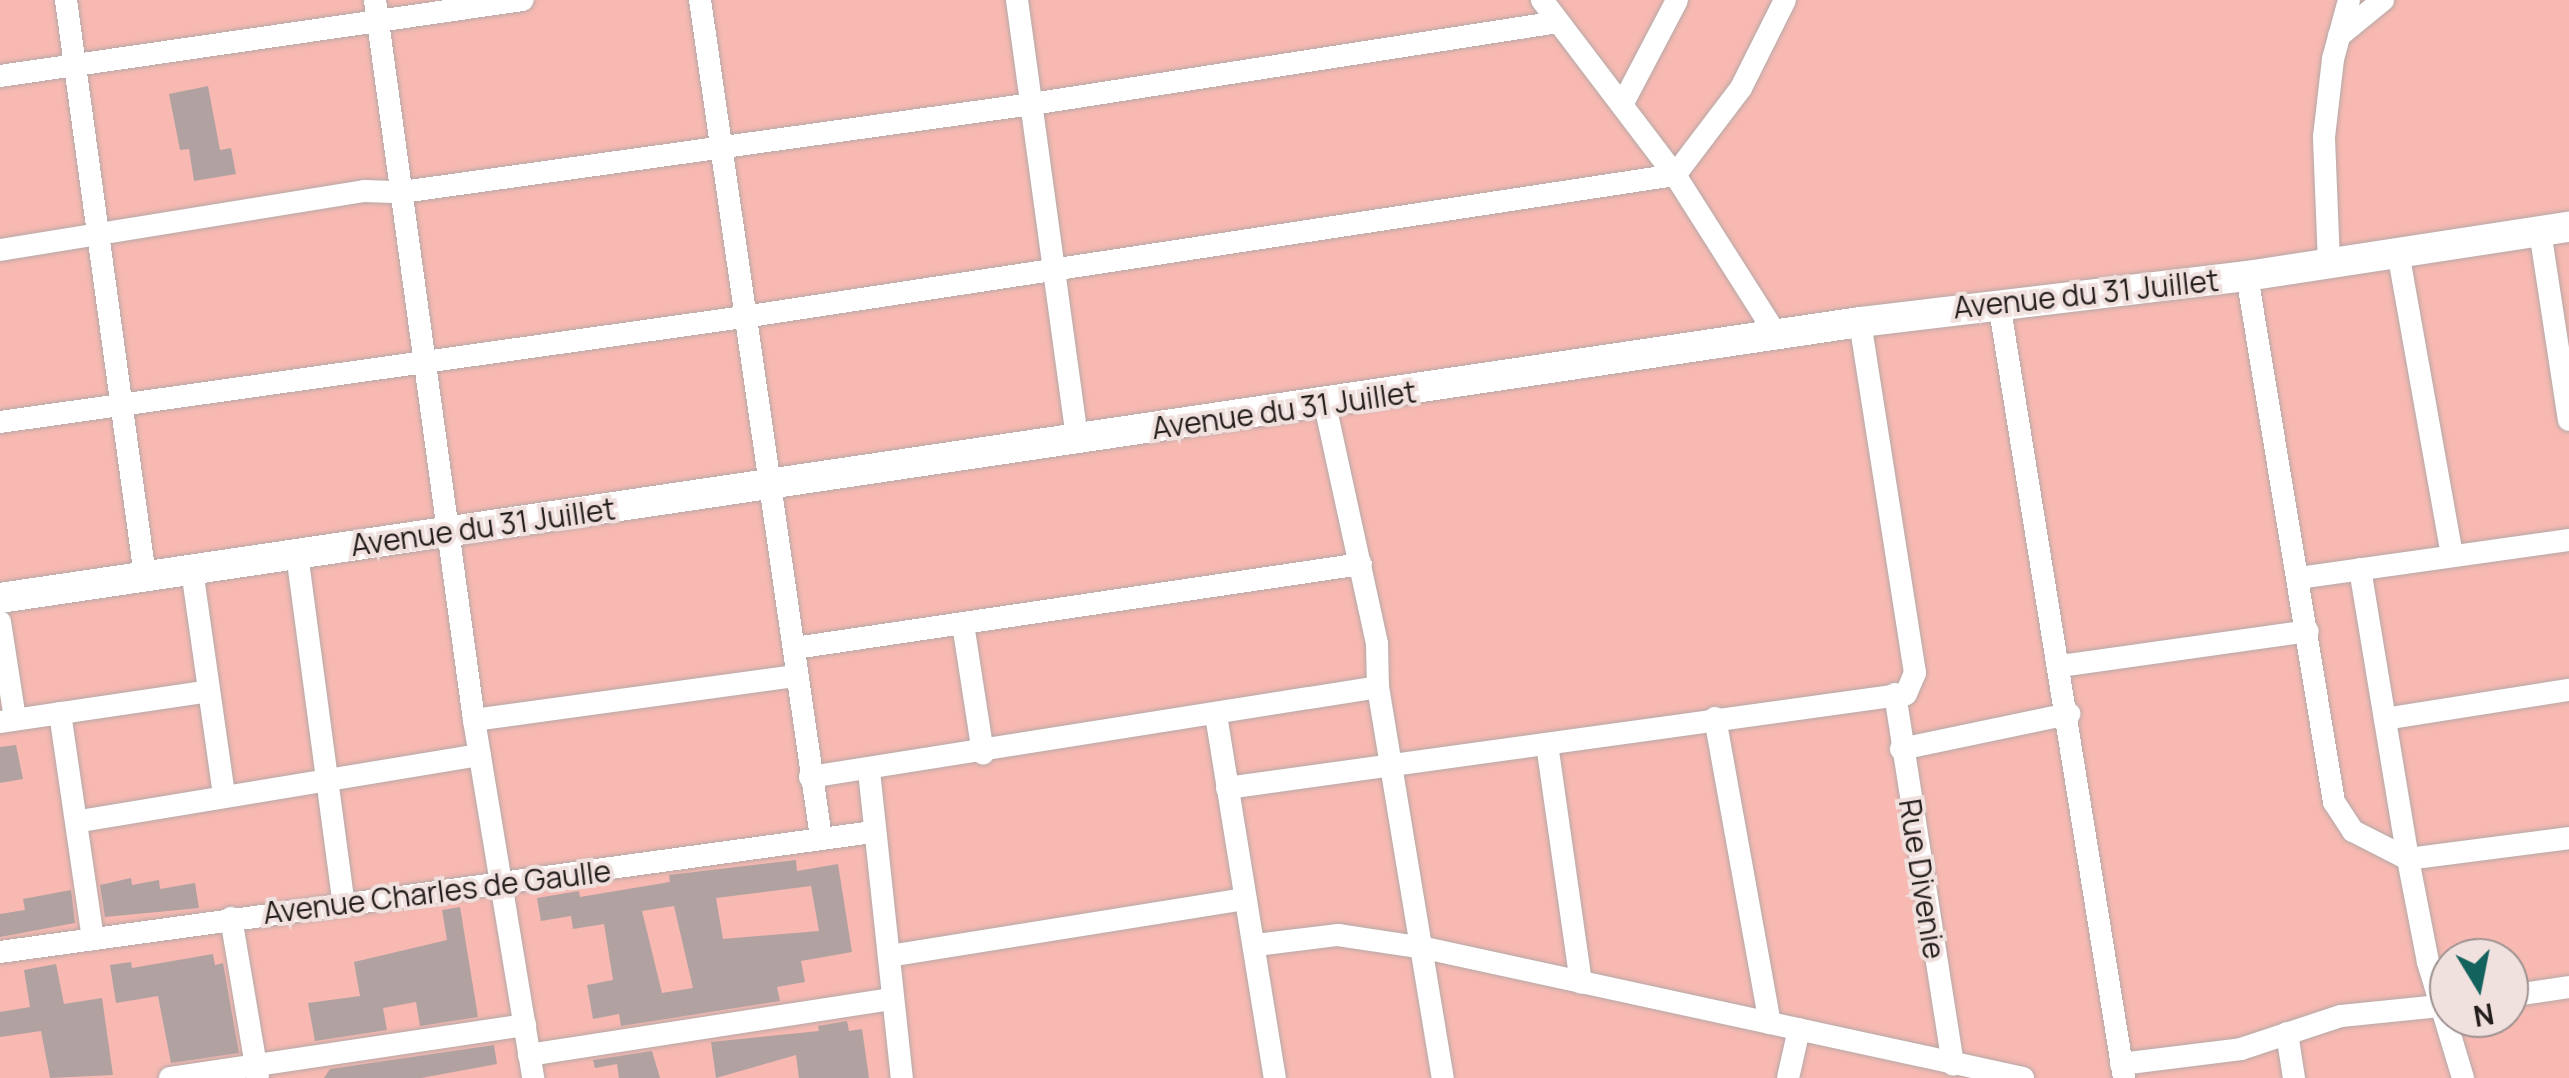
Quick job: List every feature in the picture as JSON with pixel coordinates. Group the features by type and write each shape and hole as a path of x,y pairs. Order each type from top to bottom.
{"street":[{"path":"66,0 146,576"},
{"path":"0,76 376,9 522,0"},
{"path":"700,0 750,316 795,648 794,676 821,838"},
{"path":"1016,0 1078,439"},
{"path":"1542,0 1676,174 1776,334"},
{"path":"1623,102 1677,0"},
{"path":"0,422 750,316 1676,174 1741,88 1786,0"},
{"path":"2329,263 2324,138 2338,37 2349,0"},
{"path":"2338,37 2382,0"},
{"path":"376,9 474,720 531,1066 891,999"},
{"path":"0,250 364,191 402,192 1032,104 1558,22"},
{"path":"2554,229 2569,420"},
{"name":"Avenue du 31 Juillet","path":"0,598 1325,405 1776,334 1999,303 2247,276 2554,229"},
{"path":"2398,252 2452,555"},
{"path":"2247,276 2334,802 2353,830 2408,859 2569,838"},
{"path":"1999,303 2070,714 2122,1071 2241,1049 2341,1016 2429,1008"},
{"path":"1227,788 1906,694 1915,673 1860,322"},
{"path":"1325,405 1361,564 1444,1078"},
{"path":"2298,578 2569,540"},
{"path":"297,554 344,904"},
{"path":"795,648 1361,564"},
{"path":"2360,569 2429,967"},
{"path":"192,570 224,796"},
{"path":"0,622 8,720 209,690"},
{"path":"963,624 984,753"},
{"path":"2060,666 2308,630"},
{"path":"474,720 794,676"},
{"path":"810,777 984,753 1378,686"},
{"path":"2385,718 2569,690"},
{"name":"Rue Divenie","path":"1895,694 1953,1064"},
{"path":"60,713 80,821 93,939"},
{"path":"1901,749 2070,714"},
{"path":"1216,715 1275,1078"},
{"path":"1714,718 1770,1022"},
{"path":"1547,744 1581,983"},
{"path":"80,821 480,755"},
{"path":"869,771 902,1078"},
{"name":"Avenue Charles de Gaulle","path":"0,952 873,832"},
{"path":"889,956 1245,898"},
{"path":"230,918 256,1072"},
{"path":"1256,946 1338,935 1425,948 2023,1078"},
{"path":"2529,993 2569,987"},
{"path":"170,1078 256,1072 525,1024"},
{"path":"1788,1078 1799,1030"},
{"path":"2287,1033 2294,1078"},
{"path":"2454,1038 2463,1078"}],"shaded area":[{"path":"0,0 2569,0 2569,1078 0,1078"}],"building":[{"path":"208,86 220,150 231,148 236,174 194,181 189,149 180,150 169,94"},
{"path":"16,745 23,779 0,783 0,747"},
{"path":"796,860 797,871 838,864 852,952 801,961 805,982 777,987 780,1001 621,1026 619,1014 593,1019 587,985 613,980 604,924 573,929 571,916 541,921 537,898 579,891 580,897 670,882 669,875","holes":["811,886 819,931 723,939 716,898","674,906 693,988 662,993 642,911"]},
{"path":"131,878 132,885 159,880 160,889 195,883 199,908 105,917 100,885"},
{"path":"71,890 75,923 0,937 0,914 25,910 23,899"},
{"path":"460,907 478,1017 420,1026 416,1002 383,1008 387,1030 315,1041 308,1003 360,996 354,962 447,940 442,910"},
{"path":"213,954 215,965 223,963 239,1053 171,1063 158,996 116,1003 110,965 131,962 132,968"},
{"path":"56,964 64,1004 102,998 113,1075 50,1078 41,1031 0,1037 0,1012 30,1007 24,970"},
{"path":"847,1021 849,1031 862,1029 869,1078 799,1078 796,1055 716,1078 711,1042 819,1031 818,1026"},
{"path":"494,1045 497,1064 421,1078 324,1078 330,1069"},
{"path":"652,1051 660,1078 619,1078 617,1064 595,1068 593,1060"}]}
